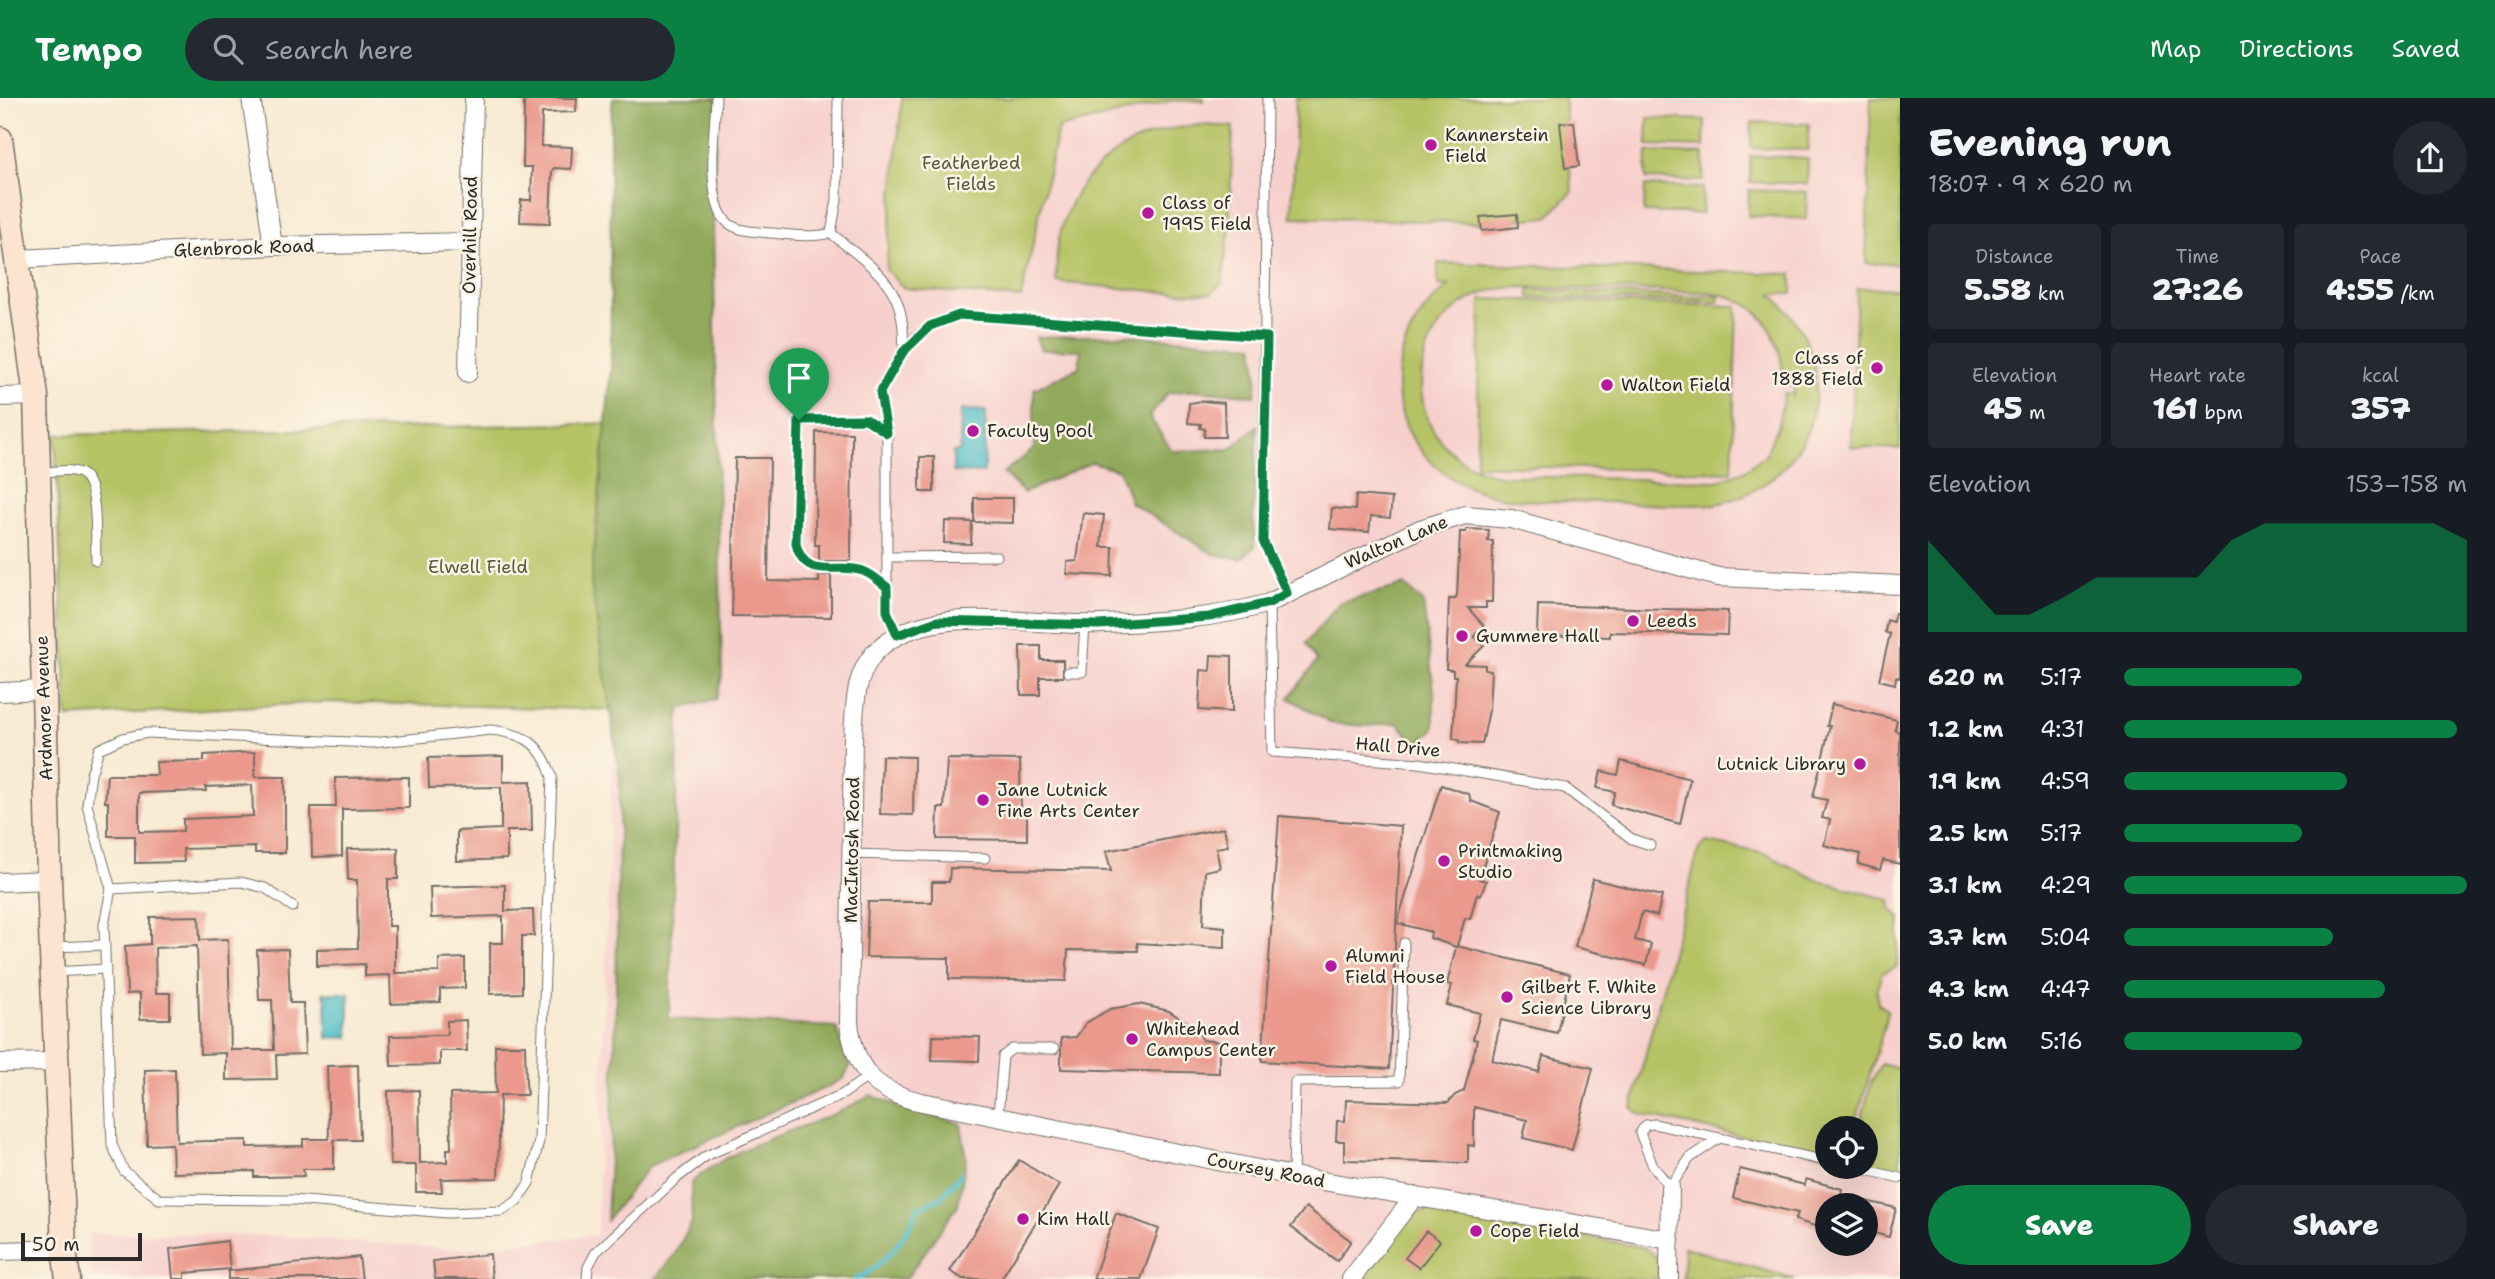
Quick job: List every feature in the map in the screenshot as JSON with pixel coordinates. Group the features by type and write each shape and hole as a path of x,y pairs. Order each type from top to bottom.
{"street":[{"path":"251,98 273,246"},
{"name":"Overhill Road","path":"468,373 474,98"},
{"name":"Ardmore Avenue","path":"0,139 36,396 49,880 64,1249 68,1279"},
{"name":"Glenbrook Road","path":"18,259 273,246 469,242"},
{"path":"0,397 36,396"},
{"name":"Walton Lane","path":"897,635 937,621 1085,624 1209,617 1269,603 1420,529 1465,515 1511,519 1718,577 1900,586"},
{"name":"MacIntosh Road","path":"869,1076 855,1055 849,1024 857,687 869,660 897,635"},
{"path":"0,692 44,690"},
{"path":"0,881 49,880"},
{"path":"0,1063 56,1062"},
{"name":"Coursey Road","path":"869,1076 901,1098 1293,1176 1670,1240"},
{"path":"1669,1279 1670,1187"},
{"path":"1351,1279 1415,1196"},
{"path":"0,1251 64,1249"}],"lane":[{"path":"716,98 714,187 719,209 727,222 748,231 817,237 831,233"},
{"path":"831,233 837,200 838,98"},
{"path":"1267,98 1267,337 1263,541 1287,593"},
{"path":"831,233 882,276 895,295 905,324 903,352"},
{"path":"897,635 887,611 887,433 880,392 903,352 930,326 959,315 1267,337"},
{"path":"887,433 866,419 799,420 796,544 806,562 819,569 862,570 887,587"},
{"path":"37,473 70,471 83,475 92,488 96,561"},
{"path":"887,556 997,556"},
{"name":"Hall Drive","path":"1269,603 1272,752 1419,764 1565,788 1632,839 1650,845"},
{"path":"1068,673 1082,672 1085,624"},
{"path":"491,730 529,739 546,757 553,793 543,1083 538,1141 529,1183 517,1200 502,1211 428,1213 293,1200 159,1199 124,1171 112,1144 104,925 111,889 87,805 91,774 99,748 123,738 167,732 373,743 491,730"},
{"path":"852,854 985,858"},
{"path":"111,889 241,883 265,888 293,908"},
{"path":"1293,1176 1295,1082 1399,1081 1404,943"},
{"path":"52,947 105,945"},
{"path":"53,972 106,969"},
{"path":"998,1116 1003,1056 1012,1049 1054,1049"},
{"path":"587,1279 588,1267 596,1252 677,1178 706,1156 843,1094 869,1076"},
{"path":"1718,1139 1690,1158 1670,1187 1661,1179 1640,1139 1642,1128 1654,1124 1815,1158"},
{"path":"1878,1173 1900,1178"}],"shaded area":[{"path":"633,98 1900,98 1900,1279 92,1279 88,1233 279,1236 454,1249 597,1235"}],"green space":[{"path":"613,98 717,98 713,221 722,677 716,699 679,709 669,1019 836,1027 850,1066 844,1078 827,1087 649,1166 607,1220 615,1046 620,776 591,582 611,369 610,129"},
{"name":"Featherbed Fields","path":"902,98 1204,98 1204,101 1171,101 1058,128 1021,298 904,288 886,270"},
{"name":"Kannerstein Field","path":"1296,98 1564,98 1572,192 1548,217 1481,223 1292,217"},
{"path":"1871,98 1900,98 1900,264 1866,263"},
{"path":"1648,118 1705,120 1704,147 1647,145"},
{"path":"1752,122 1809,124 1808,150 1751,148"},
{"name":"Class of 1995 Field","path":"1203,125 1233,127 1229,233 1222,283 1211,293 1163,292 1056,282 1058,244 1066,214 1078,191 1093,172 1110,156 1153,134"},
{"path":"1647,152 1704,154 1703,181 1646,179"},
{"path":"1750,156 1808,158 1807,184 1750,182"},
{"path":"1645,186 1703,188 1702,214 1644,212"},
{"path":"1749,190 1807,192 1806,219 1748,216"},
{"path":"1438,263 1792,274 1792,294 1771,294 1796,322 1811,353 1816,385 1812,417 1800,446 1779,472 1751,491 1716,504 1531,500 1485,493 1463,485 1443,472 1419,448 1402,415 1398,387 1401,357 1411,330 1419,318 1449,286 1438,285","holes":["1518,287 1707,292 1742,302 1755,311 1765,322 1779,350 1784,385 1794,385 1793,397 1793,394 1784,393 1778,425 1765,455 1744,471 1717,481 1505,476 1466,463 1440,440 1425,410 1422,377 1429,344 1448,316 1478,296"]},
{"name":"Class of 1888 Field","path":"1857,288 1900,289 1900,449 1851,447"},
{"path":"1529,290 1696,297 1719,295 1718,302 1551,298 1529,297"},
{"name":"Walton Field","path":"1481,299 1737,306 1732,472 1476,465"},
{"path":"1125,335 1254,345 1257,377 1255,396 1197,390 1168,393 1149,416 1172,451 1230,449 1257,426 1253,518 1255,546 1241,559 1213,554 1131,503 1119,470 1092,462 1024,493 1003,473 1034,449 1034,389 1079,367 1081,350 1041,350 1036,337"},
{"name":"Elwell Field","path":"624,423 615,710 328,702 67,717 55,435"},
{"path":"1404,585 1423,602 1434,692 1434,728 1416,745 1398,723 1365,726 1330,723 1289,698 1317,661 1306,643 1339,603"},
{"path":"1707,842 1766,854 1817,880 1890,900 1891,909 1900,918 1897,967 1882,973 1877,989 1878,1004 1888,1011 1858,1116 1815,1116 1815,1152 1639,1114 1632,1107 1699,848"},
{"path":"1881,1064 1900,1069 1900,1172 1878,1167 1878,1116 1862,1116 1871,1082"},
{"path":"870,1095 910,1111 961,1123 966,1158 958,1205 906,1279 655,1279 675,1254 692,1222 691,1183 732,1155 848,1107"},
{"name":"Cope Field","path":"1439,1209 1645,1248 1658,1259 1658,1279 1361,1279 1412,1214"},
{"path":"1684,1247 1795,1279 1683,1279"}],"water":[{"name":"Faculty Pool","path":"961,410 986,411 984,473 953,472 953,452 960,451"},
{"path":"323,993 349,993 349,1037 327,1038 326,999"}],"building":[{"path":"524,98 577,98 576,112 542,113 541,146 572,147 571,169 554,168 552,171 550,223 520,222 521,200 531,200 532,167 523,167"},
{"path":"1574,122 1579,166 1565,168 1560,123"},
{"path":"1517,214 1518,227 1482,231 1480,217"},
{"path":"1189,403 1224,403 1225,437 1204,437 1205,429 1200,428 1201,424 1188,423"},
{"path":"816,432 852,433 851,561 819,561 819,545 815,545"},
{"path":"920,457 934,457 934,492 920,492"},
{"path":"735,458 770,458 768,581 819,582 819,575 831,575 831,617 732,616"},
{"path":"1356,495 1392,498 1390,518 1371,516 1369,532 1330,529 1332,508 1355,510"},
{"path":"974,498 1013,498 1013,523 974,522"},
{"path":"1083,513 1104,515 1101,547 1113,547 1112,576 1067,574 1067,562 1077,561"},
{"path":"945,521 972,522 971,544 944,543"},
{"name":"Gummere Hall","path":"1466,529 1489,530 1488,541 1493,541 1492,602 1486,602 1486,608 1468,608 1484,626 1474,636 1484,646 1465,664 1485,665 1485,670 1491,671 1489,710 1482,744 1459,743 1459,740 1453,739 1456,676 1453,676 1453,670 1446,669 1449,599 1455,599 1457,595 1460,532 1466,532"},
{"name":"Leeds","path":"1538,605 1728,611 1727,635 1610,632 1610,637 1537,635"},
{"path":"1895,613 1900,614 1900,678 1896,677 1895,684 1879,680 1890,634 1885,632 1887,620 1893,622"},
{"path":"1020,646 1041,646 1041,660 1063,660 1063,677 1040,677 1040,695 1021,695"},
{"path":"1211,655 1232,656 1232,712 1199,710 1201,670 1210,671"},
{"name":"Lutnick Library","path":"1832,704 1897,720 1895,730 1900,732 1900,864 1883,860 1880,870 1858,864 1860,854 1824,845 1830,820 1822,818 1827,800 1813,797 1830,726 1827,726"},
{"path":"255,752 255,777 285,777 285,853 255,853 255,847 183,849 184,862 135,863 135,836 108,836 108,802 105,802 107,775 157,775 156,762 204,761 204,755","holes":["252,785 253,816 183,819 183,831 139,832 139,793 206,791 205,787"]},
{"path":"503,756 503,782 531,781 532,831 507,831 507,859 457,861 457,831 501,829 501,787 429,788 428,758"},
{"path":"882,756 914,757 913,815 880,814"},
{"name":"Jane Lutnick Fine Arts Center","path":"947,759 1020,760 1021,809 1027,809 1027,840 937,839 938,808 944,808"},
{"path":"1621,761 1690,779 1680,824 1611,805 1615,792 1597,788 1601,771 1618,775"},
{"path":"409,777 409,808 342,809 342,856 312,857 311,807 336,807 335,778"},
{"path":"1441,785 1469,794 1471,801 1500,812 1479,879 1486,881 1481,895 1477,894 1470,919 1465,918 1457,946 1570,974 1557,1033 1501,1020 1492,1060 1539,1072 1543,1056 1593,1068 1572,1150 1523,1138 1527,1120 1474,1107 1474,1146 1468,1145 1468,1163 1344,1160 1344,1141 1336,1141 1337,1121 1345,1121 1346,1100 1448,1103 1455,1095 1464,1091 1477,1040 1473,1039 1480,1013 1447,1005 1452,985 1447,984 1456,947 1430,938 1431,932 1397,923"},
{"name":"Alumni Field House","path":"1279,816 1401,826 1389,1069 1262,1061"},
{"path":"1224,828 1228,846 1216,848 1220,868 1205,871 1203,925 1225,927 1225,948 1137,943 1138,951 1068,950 1066,981 949,979 949,958 866,957 868,902 932,902 932,882 949,882 950,868 1111,871 1106,851"},
{"path":"398,848 398,879 388,879 388,926 395,926 395,973 439,972 439,959 465,958 465,988 440,989 440,1002 391,1004 390,975 365,976 365,964 317,966 317,949 358,948 357,880 348,880 347,849"},
{"path":"1593,879 1662,896 1657,916 1642,912 1635,940 1651,944 1646,965 1575,947"},
{"path":"505,885 505,911 533,910 534,936 522,936 522,993 490,994 490,943 503,943 503,916 431,918 430,887"},
{"path":"199,916 200,940 228,939 231,1050 274,1050 272,1000 259,1000 257,950 288,949 290,1003 303,1003 305,1054 276,1055 277,1079 226,1080 226,1053 200,1054 197,946 155,948 156,993 170,993 170,1019 140,1019 140,993 127,994 125,946 150,944 150,917"},
{"name":"Whitehead Campus Center","path":"1139,1004 1169,1011 1195,1028 1203,1040 1219,1042 1219,1073 1061,1069 1061,1038 1076,1037 1086,1023 1110,1009"},
{"path":"466,1020 467,1051 440,1051 440,1065 391,1066 390,1036 447,1035 447,1021"},
{"path":"933,1036 980,1037 979,1061 932,1060"},
{"path":"495,1045 525,1045 527,1095 500,1095 498,1178 441,1179 442,1192 416,1192 416,1165 390,1165 388,1091 419,1090 420,1163 447,1162 447,1149 451,1149 450,1094 496,1093"},
{"path":"358,1065 360,1140 334,1140 334,1169 303,1169 304,1176 266,1177 254,1177 254,1171 173,1173 172,1144 147,1145 145,1070 175,1069 177,1142 247,1140 247,1147 303,1146 303,1139 329,1139 327,1066"},
{"name":"Kim Hall","path":"1019,1160 1059,1185 1001,1279 963,1279 950,1271"},
{"path":"1740,1169 1805,1185 1806,1179 1842,1189 1841,1193 1815,1193 1815,1226 1795,1220 1798,1213 1733,1198"},
{"path":"1878,1204 1896,1208 1889,1237 1878,1234"},
{"path":"1306,1207 1351,1241 1337,1261 1291,1227"},
{"path":"1116,1213 1159,1229 1141,1279 1093,1279"},
{"path":"1426,1231 1440,1241 1419,1268 1405,1258"},
{"path":"227,1241 230,1269 185,1273 185,1279 173,1279 170,1249"},
{"path":"490,1254 492,1279 435,1279 433,1261"},
{"path":"359,1257 362,1279 228,1279 228,1271"}],"waterway":[{"path":"856,1279 876,1267 894,1249 908,1229 917,1208 939,1199 961,1174"}],"place":[{"name":"Kannerstein Field","path":"1431,145"},
{"name":"Class of 1995 Field","path":"1148,213"},
{"name":"Class of 1888 Field","path":"1877,368"},
{"name":"Walton Field","path":"1607,385"},
{"name":"Faculty Pool","path":"973,431"},
{"name":"Leeds","path":"1633,621"},
{"name":"Gummere Hall","path":"1462,636"},
{"name":"Lutnick Library","path":"1860,764"},
{"name":"Jane Lutnick Fine Arts Center","path":"983,800"},
{"name":"Printmaking Studio","path":"1444,861"},
{"name":"Alumni Field House","path":"1331,966"},
{"name":"Gilbert F. White Science Library","path":"1507,997"},
{"name":"Whitehead Campus Center","path":"1132,1039"},
{"name":"Kim Hall","path":"1023,1219"},
{"name":"Cope Field","path":"1476,1231"}],"route":[{"path":"959,315 1267,337 1263,541 1287,593 1269,603 1209,617 1099,625 937,621 897,635 887,611 887,587 862,570 819,569 806,562 799,554 796,544 799,420 866,419 887,433 880,392 903,352 930,326 959,315"}]}
